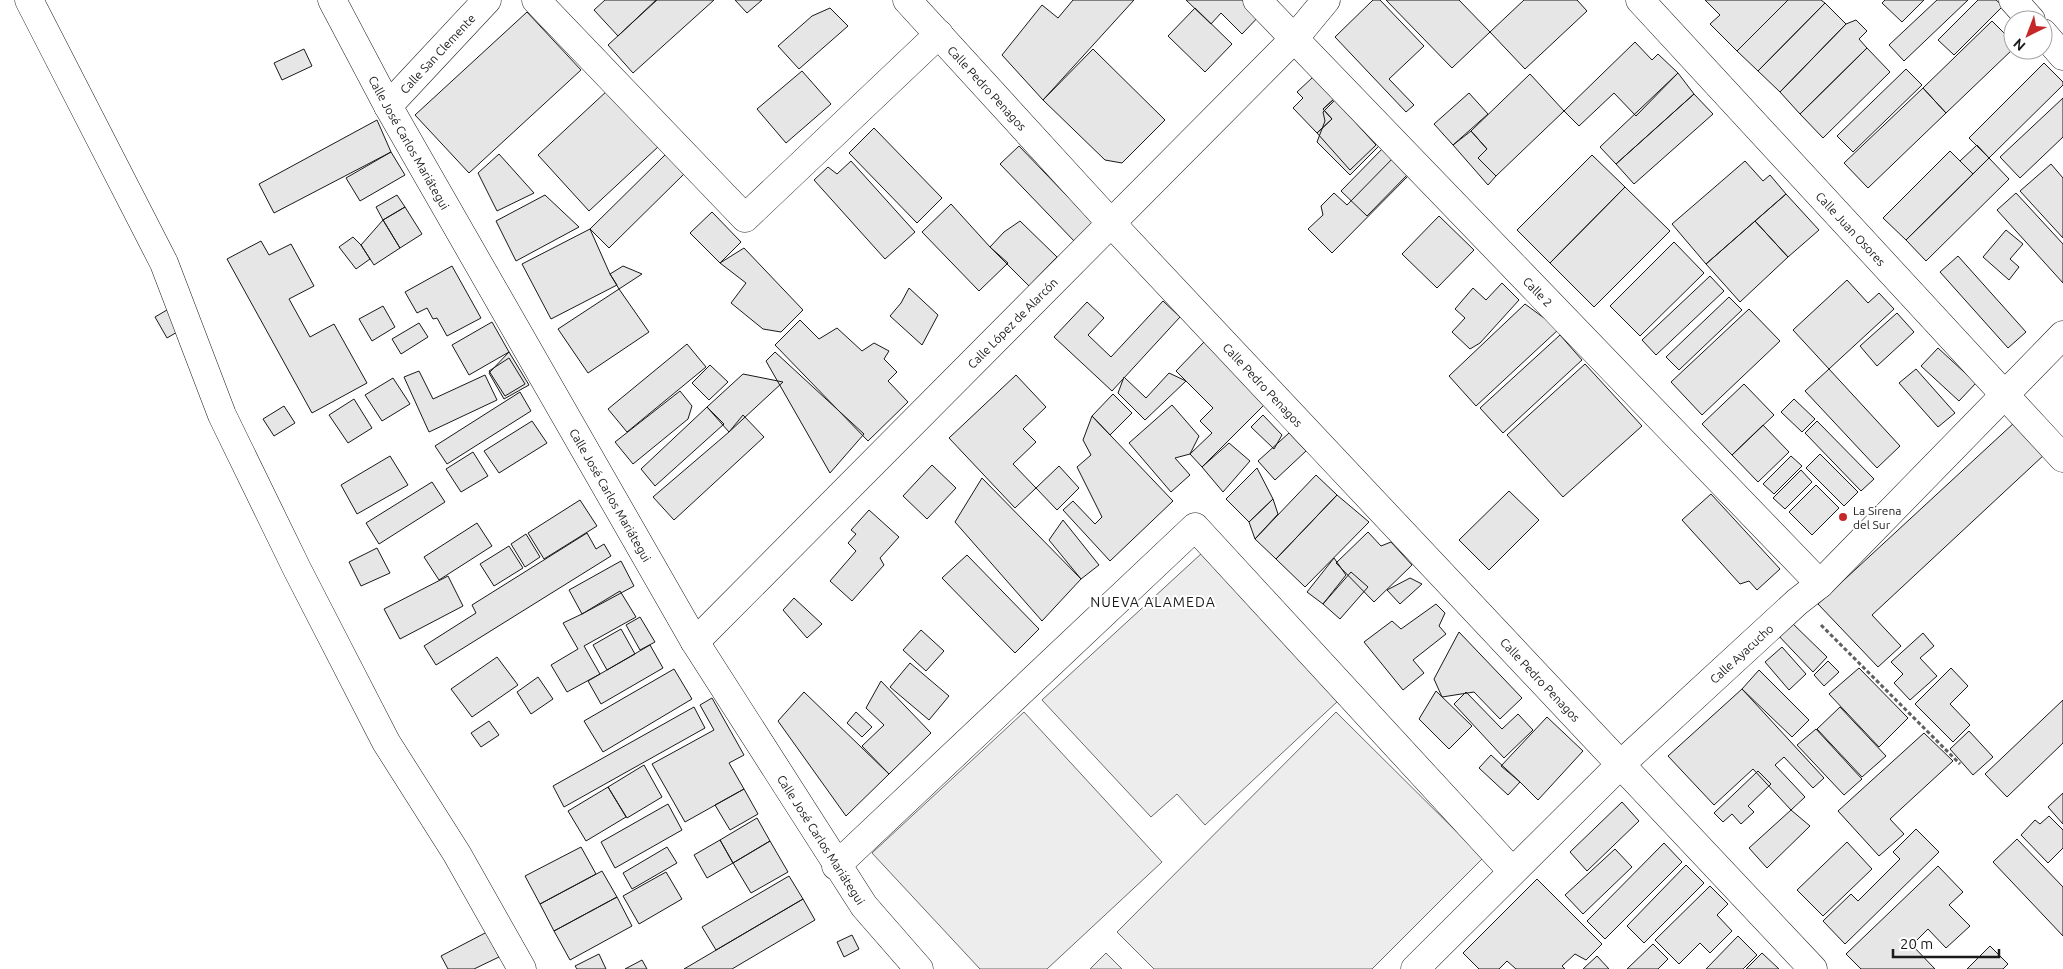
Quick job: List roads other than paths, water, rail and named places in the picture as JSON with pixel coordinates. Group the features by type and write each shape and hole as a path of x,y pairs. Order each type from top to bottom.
{"street":[{"path":"29,0 164,263 222,415 302,578 386,742 457,854 522,969"},
{"name":"Calle José Carlos Mariátegui","path":"332,0 388,106 695,642 836,866 864,906 919,969"},
{"name":"Calle San Clemente","path":"388,106 487,0"},
{"path":"536,0 745,218 939,34"},
{"name":"Calle Pedro Penagos","path":"907,0 1111,223 1813,969"},
{"name":"Calle 2","path":"1257,0 1293,40 1820,584"},
{"name":"Calle López de Alarcón","path":"695,642 1293,40 1326,0"},
{"name":"Calle Juan Osores","path":"1640,0 2063,458"},
{"path":"2013,0 2022,10"},
{"path":"2053,44 2063,56"},
{"name":"Calle Ayacucho","path":"1415,969 1620,766 1797,602 1820,584 2063,335"},
{"path":"836,866 1195,527 1512,871"}],"place":[{"name":"La Sirena del Sur","path":"1843,517"}],"district":[{"name":"NUEVA ALAMEDA","path":"1153,602"}]}
